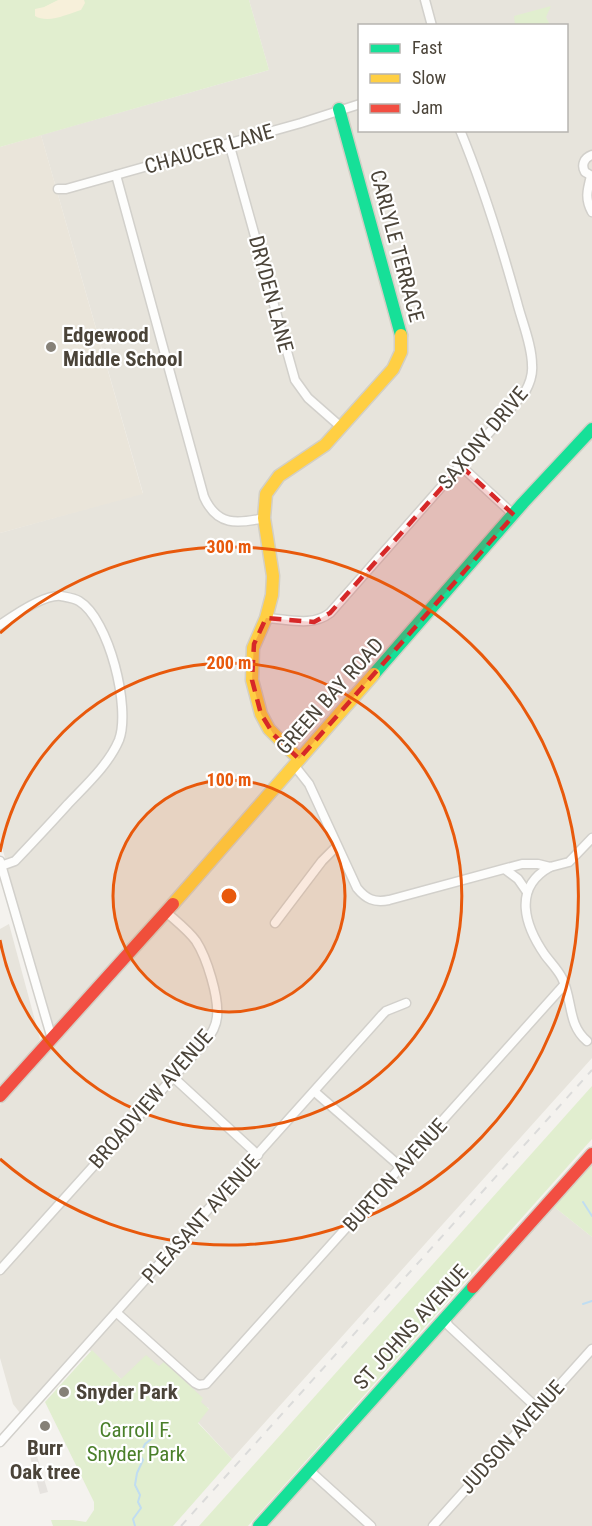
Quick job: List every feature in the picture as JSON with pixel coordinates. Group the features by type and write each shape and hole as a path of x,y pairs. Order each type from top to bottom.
{"street":[{"path":"425,0 431,24"},
{"name":"CHAUCER LANE","path":"58,189 301,123 358,105"},
{"name":"CARLYLE TERRACE","path":"297,762 269,729 261,714 252,680 253,648 266,618 272,595 273,576 264,518 266,494 274,481 304,457 321,449 393,369 400,354 402,342 339,110"},
{"name":"SAXONY DRIVE","path":"266,618 314,622 322,620 330,613 525,392 531,378 533,368 525,332 493,220 461,132"},
{"name":"DRYDEN LANE","path":"229,143 295,380 308,398 341,427"},
{"path":"592,155 586,158 583,165 585,172 591,176 586,194 592,212"},
{"path":"116,175 204,497 209,507 226,520 243,522 264,518"},
{"name":"GREEN BAY ROAD","path":"0,1096 166,912 592,429"},
{"path":"461,466 514,515"},
{"path":"0,625 22,610 54,596 79,601 100,627 111,653 122,699 124,717 120,738 102,767 15,861 1,863 52,1039"},
{"path":"297,762 357,888 363,895 375,901 389,900 530,863 550,867"},
{"path":"587,1041 574,1025 561,976 535,937 525,906 526,892 535,879 550,867 573,859 592,838"},
{"path":"274,923 322,861 337,846"},
{"path":"506,870 518,879 526,892"},
{"name":"BROADVIEW AVENUE","path":"0,1270 209,1037 215,1024 216,998 201,950 184,928 166,912"},
{"name":"BURTON AVENUE","path":"117,1313 196,1384 206,1384 564,985"},
{"name":"PLEASANT AVENUE","path":"0,1442 382,1015 406,1003"},
{"path":"173,1077 258,1155"},
{"path":"315,1092 402,1168"},
{"name":"ST JOHNS AVENUE","path":"259,1526 592,1154"},
{"path":"444,1318 449,1326 537,1408"},
{"name":"JUDSON AVENUE","path":"433,1526 592,1349"},
{"path":"309,1470 370,1526"}],"highlighted area":[{"path":"461,466 514,515 299,759 274,735 261,714 252,680 254,644 266,618 314,622 330,613"}],"shaded area":[{"path":"249,0 592,0 592,1058 232,1459 198,1422 209,1408 121,1379 84,1345 20,1413 13,1404 0,1358 0,1105 54,1045 0,839 0,533 143,493 41,135 269,70"},
{"name":"Edgewood Middle School","path":"41,135 143,494 0,533 0,147"},
{"path":"9,924 40,1039 0,1087 0,929"},
{"path":"553,1206 592,1237 592,1526 266,1526"},
{"path":"33,1443 48,1492 40,1494 27,1445"}],"green space":[{"path":"0,0 249,0 269,70 0,147"},
{"path":"551,6 546,17 550,24 515,24 514,16"},
{"path":"592,1086 592,1139 248,1526 199,1526"},
{"path":"592,1162 592,1237 553,1206"},
{"name":"Carroll F. Snyder Park","path":"92,1350 121,1379 146,1355 159,1366 164,1362 203,1398 201,1402 209,1409 198,1423 232,1459 173,1526 53,1526 51,1520 86,1522 94,1510 94,1502 45,1402"}],"sand":[{"path":"58,0 84,0 85,3 81,10 58,18 46,19 35,16 35,9"}],"waterway":[{"path":"583,1202 592,1216"},
{"path":"583,1304 592,1301"},
{"path":"135,1526 133,1519 141,1508 138,1502 140,1495 135,1485 143,1460 140,1455 145,1444 155,1436"}],"railway":[{"path":"181,1526 592,1070"}],"traffic: fast":[{"path":"339,109 401,335"},
{"path":"374,674 523,503 592,429"},
{"path":"259,1526 473,1287"}],"traffic: slow":[{"path":"299,759 269,729 261,714 252,680 253,648 266,618 272,595 273,576 264,518 266,494 279,476 325,445 393,369 401,352 401,335"},
{"path":"173,904 374,674"}],"traffic: jam":[{"path":"0,1096 173,904"},
{"path":"473,1287 592,1154"}],"place":[{"name":"Edgewood Middle School","path":"51,347"},
{"name":"Snyder Park","path":"64,1392"},
{"name":"Burr Oak tree","path":"45,1426"}]}
